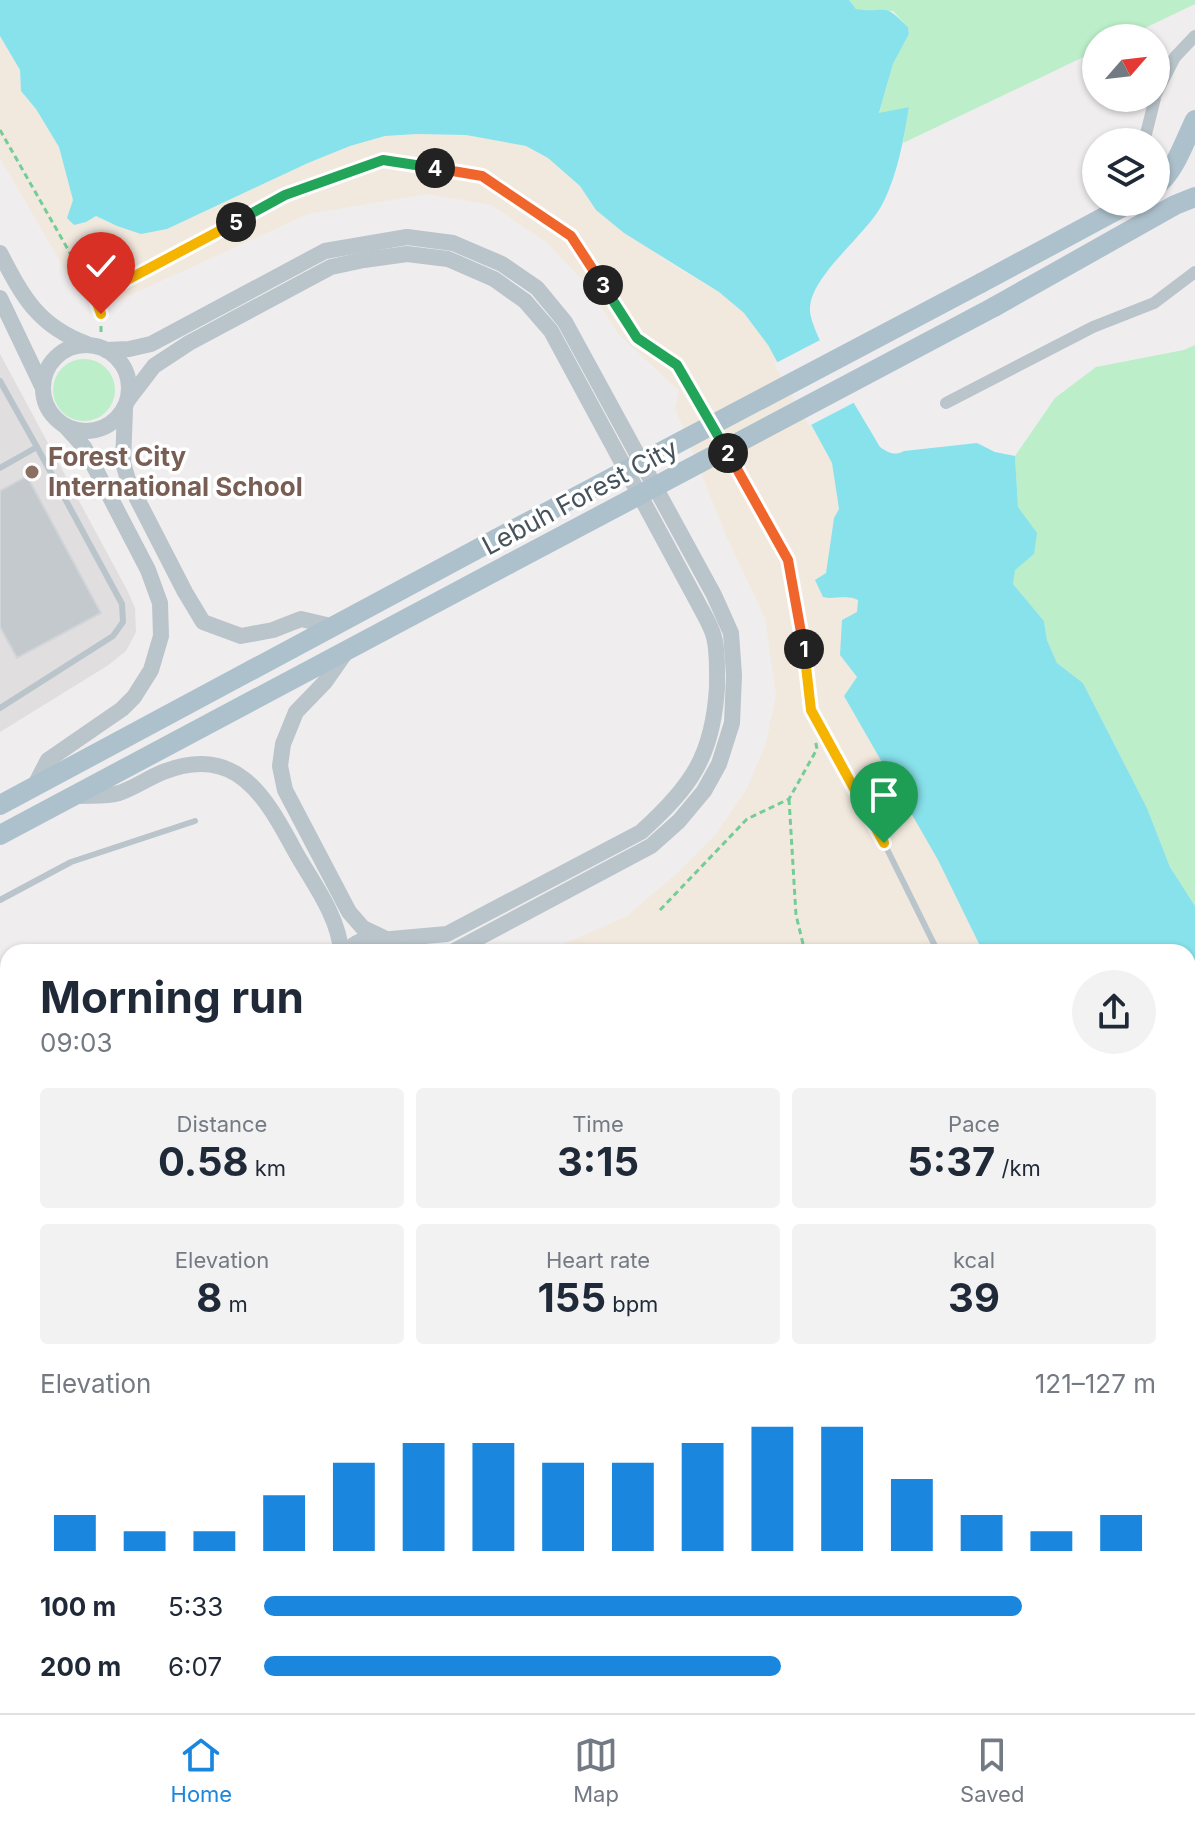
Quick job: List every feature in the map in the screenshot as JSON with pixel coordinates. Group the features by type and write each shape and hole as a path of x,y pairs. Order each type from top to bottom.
{"main road":[{"path":"1170,169 1195,120"},
{"name":"Lebuh Forest City","path":"0,835 1195,197"},
{"name":"Lebuh Forest City","path":"0,805 1106,216"}],"street":[{"path":"1170,67 1175,57 1195,36"},
{"path":"42,386 53,359 69,348 97,346 129,349 151,344 325,251 407,237 453,243 502,264 537,288 565,322 714,595 731,633 734,675 732,723 719,764 704,791 679,821 651,846 467,944"},
{"path":"0,253 28,302 47,322 63,335 97,346 121,362 126,371 129,390 123,463 129,483 203,622 241,636 273,630 301,619 335,627"},
{"path":"65,426 93,431 111,423 154,366 189,343 331,267 407,254 448,259 494,279 525,301 551,331 714,637 717,676 715,719 697,769 667,809 641,832 447,934 363,939 355,944"},
{"path":"946,403 1093,327 1154,303 1195,272"},
{"path":"0,298 42,386 46,405 57,421 84,447 148,570 160,603 161,636 151,670 134,697 122,709 48,760 34,787"},
{"path":"347,650 325,682 296,712 283,744 280,766 285,790 349,912 363,928 396,944"},
{"path":"72,796 117,794 179,767 212,765 234,772 251,783 268,802 336,926 341,944"}],"lane":[{"path":"0,381 122,604 123,622 113,636 0,708"},
{"path":"0,468 37,447"},
{"path":"811,710 884,843 934,944"},
{"path":"0,900 71,862 195,821"}],"path":[{"path":"0,130 95,297 103,330 97,346"},
{"path":"95,297 285,195 383,160 482,176 571,236 637,338 677,365 709,421"},
{"path":"733,462 788,560 805,651 817,749 789,799 796,915 803,944"},
{"path":"660,910 747,819 789,799"}],"shaded area":[{"name":"Forest City International School","path":"0,354 127,590 135,608 136,632 126,651 107,666 0,732"}],"green space":[{"path":"849,0 1195,0 1195,4 1153,24 1082,24 1082,58 903,143 909,107 879,114 893,64 909,34 908,27 893,11 856,9"},
{"path":"1195,345 1195,906 1170,867 1147,808 1083,683 1057,663 1047,640 1044,621 1013,584 1014,570 1034,554 1018,507 1015,456 1055,398 1096,367 1184,350"},
{"path":"84,359 106,368 115,390 106,412 84,421 62,412 53,390 62,368"}],"sand":[{"path":"0,36 20,70 21,91 59,147 73,200 86,222 96,216 117,226 167,229 350,146 385,136 466,135 526,146 548,158 580,186 596,210 674,266 719,292 744,313 768,345 832,463 839,509 834,518 826,573 831,599 852,597 858,600 859,605 857,677 844,696 938,860 979,944 564,944 627,916 716,834 747,788 766,743 776,695 765,618 727,538 675,408 679,391 619,335 588,286 546,242 491,205 427,194 308,214 122,299 91,305 69,277 0,158"}],"water":[{"path":"0,0 849,0 856,9 884,10 893,14 908,27 909,34 893,64 879,113 909,107 903,143 884,201 829,270 812,298 810,311 813,323 829,359 880,447 894,454 977,443 995,452 1015,456 1018,507 1037,533 1034,554 1015,570 1013,584 1044,621 1047,640 1057,663 1083,683 1147,808 1170,867 1195,906 1195,944 979,944 938,860 844,696 857,677 840,655 842,620 857,612 858,600 823,597 815,580 826,573 834,518 839,509 832,463 768,345 744,313 719,292 624,233 596,210 580,186 548,158 526,146 466,135 385,136 308,163 167,229 141,234 96,216 74,225 67,218 73,200 59,147 21,91 20,70 0,36"}],"pier":[{"path":"824,338 859,400 809,426 774,364"}],"building":[{"path":"27,476 101,613 17,658 0,627 0,491"}],"place":[{"name":"Forest City International School","path":"32,472"}],"route":[{"path":"101,314 95,297 285,195 383,160 482,176 571,236 637,338 677,365 788,560 805,651 811,710 884,843"}]}
